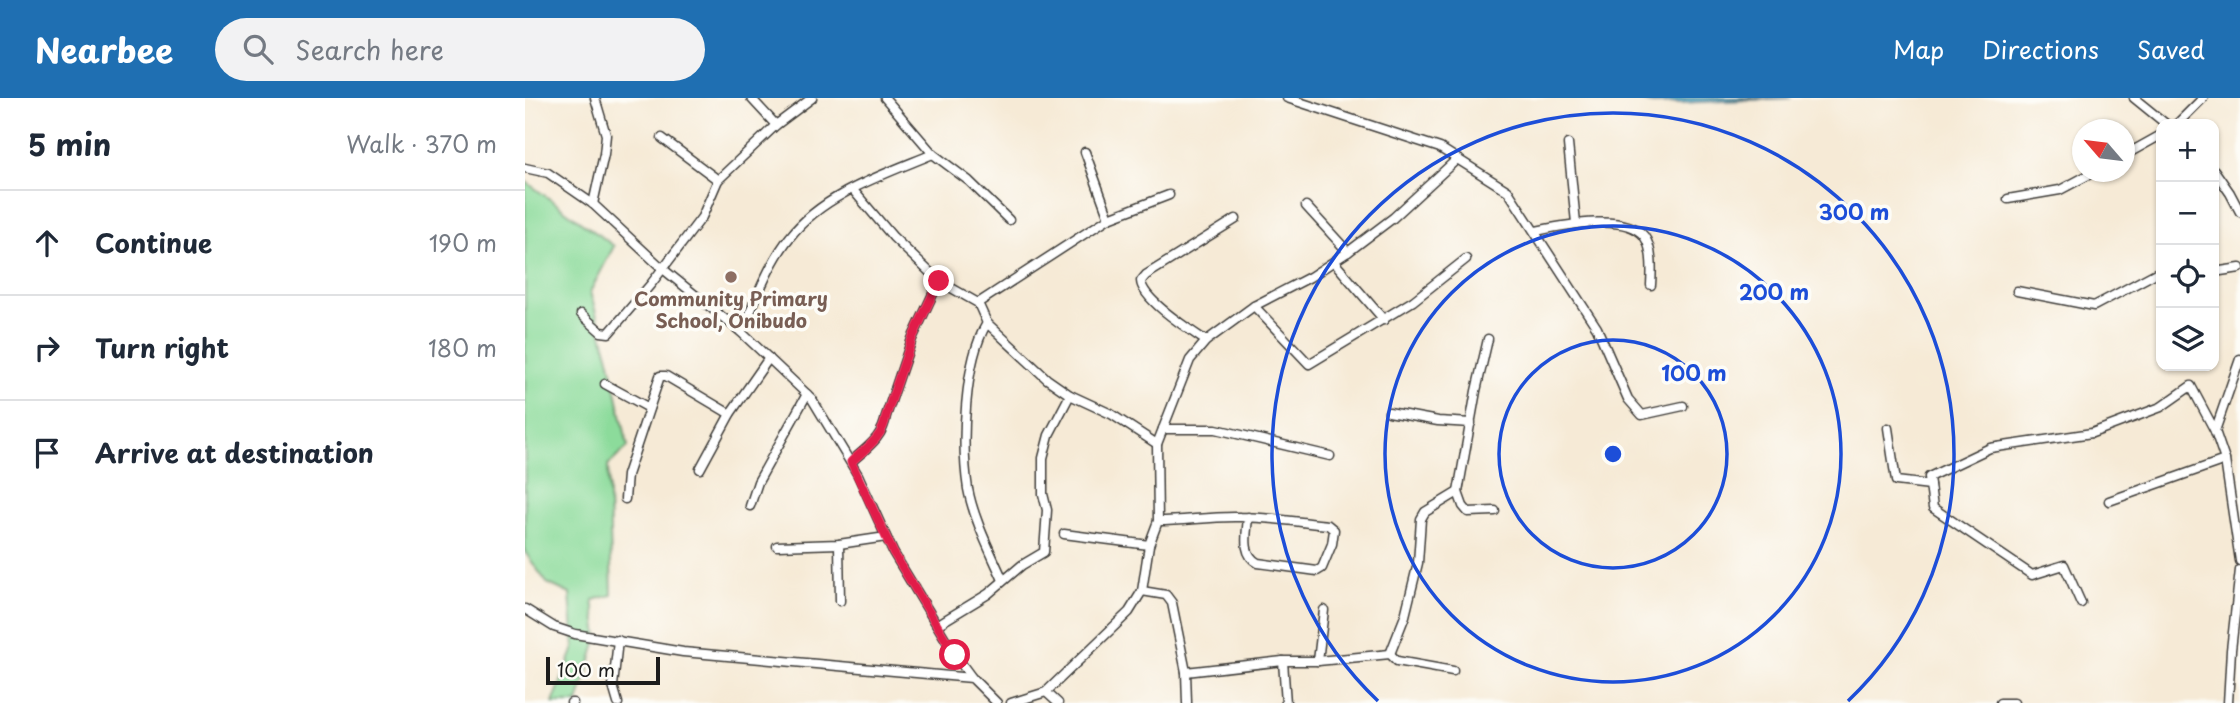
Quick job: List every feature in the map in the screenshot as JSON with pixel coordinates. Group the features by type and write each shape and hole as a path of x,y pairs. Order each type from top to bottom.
{"street":[{"path":"593,204 606,135 596,98"},
{"path":"751,98 776,125"},
{"path":"581,314 601,332 609,333 702,217 718,180 776,125 812,98"},
{"path":"885,98 933,153 969,181 1009,220"},
{"path":"1287,98 1440,148 1508,191 1597,328 1628,399 1636,410 1642,415 1683,407"},
{"path":"2134,98 2159,119"},
{"path":"2182,119 2203,98"},
{"path":"662,138 718,180"},
{"path":"2135,149 2156,138"},
{"path":"1567,145 1576,223"},
{"path":"1085,152 1109,218"},
{"path":"741,332 789,237 822,207 933,153"},
{"path":"1011,703 1046,692 1129,612 1142,591 1149,545 1158,520 1157,444 1186,367 1206,341 1254,306 1310,277 1348,252 1393,218 1456,160"},
{"path":"525,168 548,173 593,204 663,269 741,332 817,405 851,462 886,537 937,625 972,678 997,703"},
{"path":"2219,177 2240,212"},
{"path":"2008,199 2060,190 2076,182"},
{"path":"853,190 893,237 939,281 978,303 987,323 1047,379 1070,395 1111,414 1157,444"},
{"path":"978,303 1109,218 1169,195"},
{"path":"1306,206 1348,252"},
{"path":"1206,341 1143,291 1141,281 1146,275 1236,219"},
{"path":"1536,231 1576,223 1628,225 1645,237 1652,265 1651,285"},
{"path":"1254,306 1309,364 1413,301 1466,259"},
{"path":"1334,261 1384,320"},
{"path":"2219,271 2240,268"},
{"path":"2017,291 2094,306 2156,273"},
{"path":"851,462 881,434 912,339 939,281"},
{"path":"987,323 980,334 968,385 965,427 968,489 983,534 1003,580"},
{"path":"1488,340 1458,492 1468,512 1495,511"},
{"path":"700,469 730,414 769,358"},
{"path":"2215,431 2240,359"},
{"path":"625,499 627,475 658,380 663,374 730,414"},
{"path":"605,384 649,408"},
{"path":"2081,603 2064,565 2032,575 1934,508 1929,477 1990,448 2092,433 2161,407 2191,386 2215,431 2225,460 2237,524 2240,561"},
{"path":"750,506 758,482 807,394"},
{"path":"937,625 988,594 1003,580 1044,552 1047,510 1043,458 1049,435 1070,395"},
{"path":"1389,412 1438,421 1471,423"},
{"path":"1888,428 1896,481 1930,485"},
{"path":"1163,429 1216,429 1330,456"},
{"path":"2109,500 2225,460"},
{"path":"1390,654 1405,616 1418,563 1421,519 1425,512 1458,492"},
{"path":"1158,520 1248,517 1331,526 1334,530 1333,538 1322,568 1317,571 1258,563 1251,559 1247,553 1248,517"},
{"path":"1064,534 1149,545"},
{"path":"777,546 839,544 886,537"},
{"path":"839,544 840,601"},
{"path":"2228,703 2236,651 2240,570"},
{"path":"1142,591 1166,595 1173,603 1186,671 1187,703"},
{"path":"525,608 554,627 575,634 683,652 972,678"},
{"path":"1318,661 1324,610"},
{"path":"615,702 613,686 618,640"},
{"path":"1186,671 1390,654"},
{"path":"1390,654 1397,661 1453,671"},
{"path":"1283,661 1286,703"},
{"path":"1046,692 1058,703"},
{"path":"2000,703 2014,703"}],"green space":[{"path":"525,181 614,246 590,292 610,362 628,447 608,465 612,595 593,600 598,637 578,703 553,703 574,648 570,594 547,583 525,552"}],"water":[{"path":"1628,98 1792,98 1653,104"}],"place":[{"name":"Community Primary School, Onibudo","path":"731,277"}],"route":[{"path":"939,281 912,339 881,434 851,462 893,552 955,655"}]}
